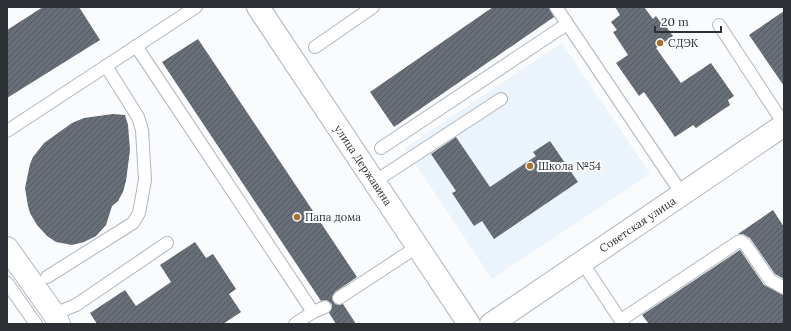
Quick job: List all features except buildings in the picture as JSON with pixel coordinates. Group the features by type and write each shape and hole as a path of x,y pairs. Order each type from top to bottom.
{"street":[{"name":"улица Державина","path":"258,7 469,324"},
{"name":"Советская улица","path":"491,324 784,124"},
{"path":"7,248 49,321"}],"lane":[{"path":"7,131 196,7"},
{"path":"314,47 373,7"},
{"path":"556,7 682,194"},
{"path":"382,148 567,24"},
{"path":"719,25 784,124"},
{"path":"136,46 313,312"},
{"path":"47,277 133,223 139,213 145,180 142,130 138,117 106,66"},
{"path":"374,182 501,99"},
{"path":"582,262 622,322 741,241 770,280 784,288"},
{"path":"7,283 49,321 76,305 167,243"},
{"path":"339,298 417,247"},
{"path":"295,324 313,312 325,307"}],"shaded area":[{"name":"Школа №54","path":"562,43 650,174 492,279 405,148"}],"place":[{"name":"СДЭК","path":"660,43"},
{"name":"Школа №54","path":"530,166"},
{"name":"Папа дома","path":"297,217"}]}
